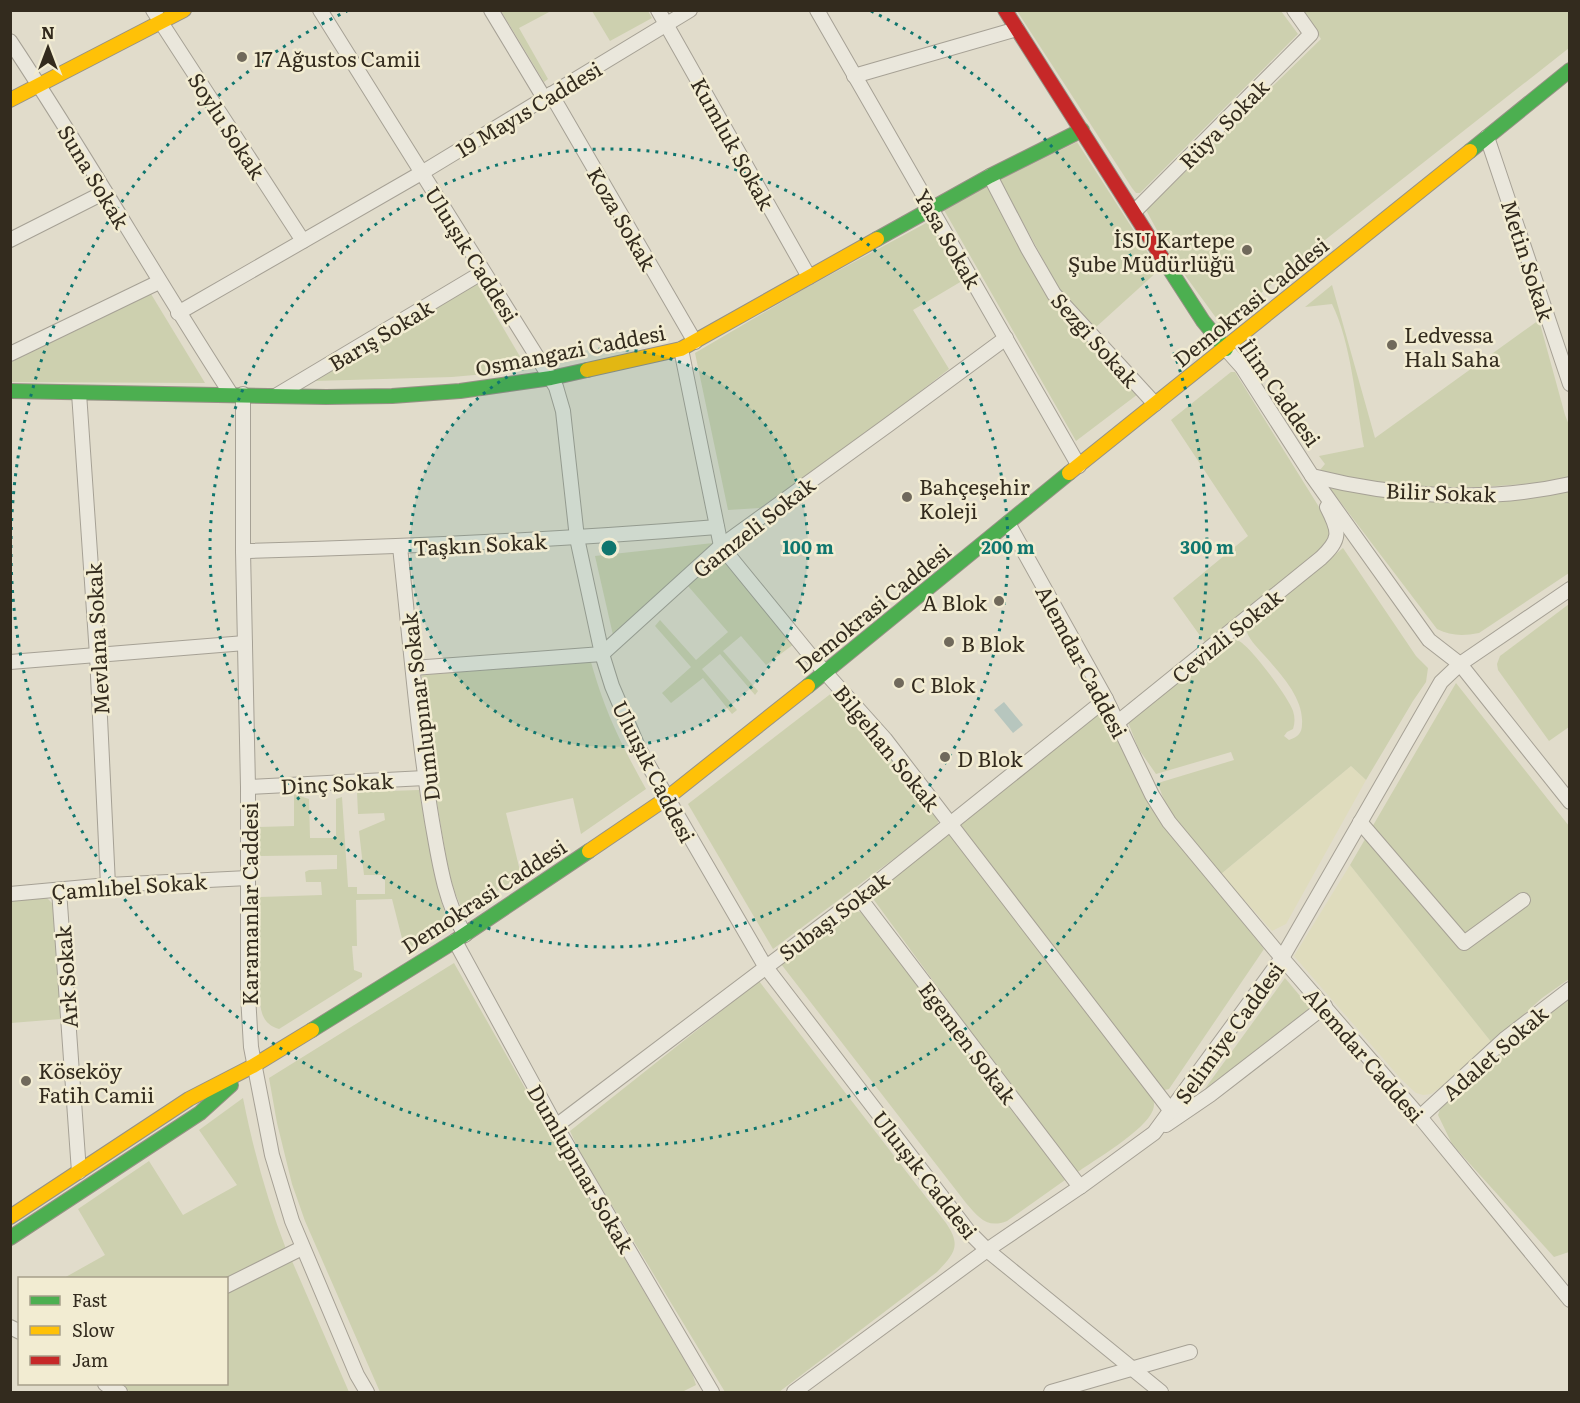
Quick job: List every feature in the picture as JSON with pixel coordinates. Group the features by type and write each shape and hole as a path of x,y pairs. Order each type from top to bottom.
{"main road":[{"path":"10,100 184,10"},
{"name":"İlim Caddesi","path":"1005,10 1203,321 1226,349"},
{"name":"Demokrasi Caddesi","path":"10,1217 189,1099 253,1066 460,938 668,798 1569,70"},
{"name":"Osmangazi Caddesi","path":"10,391 392,396 460,391 551,378 681,350 990,176 1082,130"},
{"name":"Demokrasi Caddesi","path":"10,1238 200,1113 253,1066"}],"street":[{"name":"Soylu Sokak","path":"153,10 303,241"},
{"name":"Uluışık Caddesi","path":"320,10 556,387 563,411 577,538 602,654 625,720 639,749 765,966 969,1232 987,1250 1161,1392"},
{"name":"Koza Sokak","path":"491,10 547,96 695,342"},
{"name":"Kumluk Sokak","path":"658,10 809,277"},
{"name":"19 Mayıs Caddesi","path":"178,313 423,172 690,10"},
{"name":"Yasa Sokak","path":"817,10 1079,466"},
{"name":"Rüya Sokak","path":"1134,212 1311,34 1294,10"},
{"path":"854,76 1017,29"},
{"name":"Suna Sokak","path":"10,41 40,85 178,313 237,394"},
{"name":"Metin Sokak","path":"1487,136 1567,368 1569,384"},
{"name":"Sezgi Sokak","path":"990,176 1054,294 1155,404"},
{"path":"10,240 105,192"},
{"name":"Barış Sokak","path":"277,395 483,272"},
{"path":"10,354 159,282"},
{"name":"Gamzeli Sokak","path":"602,654 721,546 1006,338"},
{"name":"İlim Caddesi","path":"1226,349 1242,367 1312,476 1430,640 1460,664 1569,802"},
{"name":"Bilgehan Sokak","path":"681,350 721,546 825,672 885,739 1171,1111"},
{"name":"Mevlana Sokak","path":"79,393 97,655 108,885"},
{"name":"Karamanlar Caddesi","path":"237,394 248,787 249,1027 253,1066 272,1155 302,1248 357,1375 367,1392"},
{"name":"Bilir Sokak","path":"1312,476 1383,490 1440,494 1514,492 1569,484"},
{"name":"Cevizli Sokak","path":"1118,722 1334,546 1336,526 1312,476"},
{"name":"Alemdar Caddesi","path":"1008,523 1106,699 1152,795 1169,822 1282,958 1420,1117 1569,1300"},
{"name":"Taşkın Sokak","path":"243,551 400,547 577,538 717,527"},
{"name":"Dumlupınar Sokak","path":"400,547 425,778 442,876 457,921 460,938 556,1126 712,1392"},
{"name":"Selimiye Caddesi","path":"794,1392 987,1250 1154,1133 1282,958 1441,682 1460,664 1569,589"},
{"path":"10,662 245,643"},
{"path":"413,668 602,654"},
{"name":"Subaşı Sokak","path":"556,1126 859,897 1106,699"},
{"name":"Dinç Sokak","path":"248,787 425,778"},
{"path":"1360,822 1464,943 1523,900"},
{"name":"Çamlıbel Sokak","path":"10,894 108,885 248,878"},
{"name":"Ark Sokak","path":"59,890 79,1172"},
{"name":"Egemen Sokak","path":"859,897 1080,1187"},
{"name":"Adalet Sokak","path":"1420,1117 1506,1038 1569,988"},
{"path":"1154,1133 1210,1095 1325,1006"},
{"path":"228,1285 302,1248"},
{"path":"1051,1392 1190,1352"}],"shaded area":[{"path":"1004,702 1023,725 1013,733 994,710"},
{"path":"1351,766 1366,780 1286,924 1272,931 1221,874"},
{"path":"1350,865 1492,1043 1431,1094 1416,1093 1401,1079 1294,956"}],"green space":[{"path":"501,11 551,11 519,28 548,79 544,82"},
{"path":"592,11 648,11 652,18 610,41"},
{"path":"1017,11 1281,11 1298,34 1140,193 1136,193"},
{"path":"1303,11 1569,11 1569,48 1311,251 1222,326 1171,256 1146,210 1321,39"},
{"path":"1077,142 1159,270 1095,328 1058,287 1000,180"},
{"path":"987,186 1045,293 1138,394 1076,441 944,210"},
{"path":"928,222 962,281 913,310 949,369 885,419 760,508 728,510 695,353 806,288"},
{"path":"476,282 528,370 452,377 314,381"},
{"path":"1332,285 1375,438 1539,320 1569,425 1569,477 1525,484 1441,487 1353,479 1330,475 1320,470 1325,464 1319,456 1364,447 1352,374 1339,319 1332,304 1305,307"},
{"path":"151,294 205,383 11,382 11,362"},
{"path":"1231,372 1235,372 1329,523 1331,535 1325,547 1206,644 1173,598 1248,536 1171,420"},
{"path":"1329,487 1390,497 1569,489 1569,573 1479,633 1457,635 1447,633 1437,629"},
{"path":"713,543 613,635 595,556"},
{"path":"1343,548 1416,656 1428,668 1426,682 1366,780 1351,766 1221,874 1176,820 1162,796 1158,783 1234,760 1231,752 1156,774 1138,748 1128,722 1230,640 1236,640 1245,645 1285,695 1293,711 1294,720 1293,729 1284,736 1289,740 1297,736 1302,727 1302,714 1295,695 1284,678 1253,642 1246,628"},
{"path":"719,556 794,644 766,665 741,636 723,651 758,691 755,695 720,654 702,669 737,710 732,714 703,678 671,703 662,693 691,667 655,626 660,620 696,660 728,632 688,586"},
{"path":"1569,604 1569,727 1549,741 1498,670 1497,664 1500,656"},
{"path":"591,662 614,727 646,789 581,834 573,798 506,813 521,875 465,913 452,884 446,854 433,774 422,675"},
{"path":"1456,683 1569,826 1569,979 1542,998 1492,1043 1350,865"},
{"path":"833,692 853,710 939,819 937,826 931,831 773,949 688,804"},
{"path":"1104,710 1142,788 1166,828 1264,949 1169,1089 1160,1091 961,825 972,812"},
{"path":"419,790 435,876 448,925 405,950 392,899 356,900 357,946 352,946 354,970 362,973 362,977 279,1029 270,1025 261,1011 260,1002 260,897 322,895 321,882 306,882 305,872 337,869 337,855 260,856 260,827 294,826 294,794 309,799 310,838 336,838 336,799 342,797 348,887 357,887 357,894 385,894 385,875 364,875 359,831 385,820 384,813 358,814 357,792"},
{"path":"948,832 1152,1096 1153,1110 1140,1127 1075,1174 874,900 877,891"},
{"path":"47,898 53,904 61,1019 11,1023 11,901"},
{"path":"862,912 1065,1180 1007,1221 988,1223 970,1208 781,964 849,913"},
{"path":"454,963 692,1373 696,1385 682,1392 380,1392 305,1221 292,1184 269,1078"},
{"path":"1285,978 1311,1009 1204,1090"},
{"path":"759,981 946,1223 955,1244 952,1255 937,1272 779,1392 725,1392 579,1151 570,1131"},
{"path":"1569,999 1569,1252 1554,1257 1452,1144 1438,1115 1440,1109 1448,1101 1515,1039"},
{"path":"243,1098 261,1174 286,1249 228,1277 66,1277 105,1255 78,1209 149,1161 183,1215 237,1185 199,1130"},
{"path":"292,1261 349,1392 131,1392 118,1385 228,1385 228,1293"}],"traffic: fast":[{"path":"1470,151 1570,70"},
{"path":"877,239 990,176 1082,130"},
{"path":"1163,259 1203,321 1226,349"},
{"path":"10,391 326,397 392,396 460,391 551,378 587,370"},
{"path":"808,686 1069,473"},
{"path":"312,1030 455,941 589,851"},
{"path":"10,1238 200,1113 231,1085"}],"traffic: slow":[{"path":"10,100 184,10"},
{"path":"1069,473 1470,151"},
{"path":"587,370 681,349 877,239"},
{"path":"589,851 667,798 808,686"},
{"path":"10,1217 189,1099 253,1066 312,1030"}],"traffic: jam":[{"path":"1005,10 1163,259"}],"place":[{"name":"17 Ağustos Camii","path":"242,57"},
{"name":"İSU Kartepe Şube Müdürlüğü","path":"1247,250"},
{"name":"Ledvessa Halı Saha","path":"1392,345"},
{"name":"Bahçeşehir Koleji","path":"907,497"},
{"name":"A Blok","path":"999,601"},
{"name":"B Blok","path":"949,642"},
{"name":"C Blok","path":"899,683"},
{"name":"D Blok","path":"945,757"},
{"name":"Köseköy Fatih Camii","path":"26,1081"}]}
